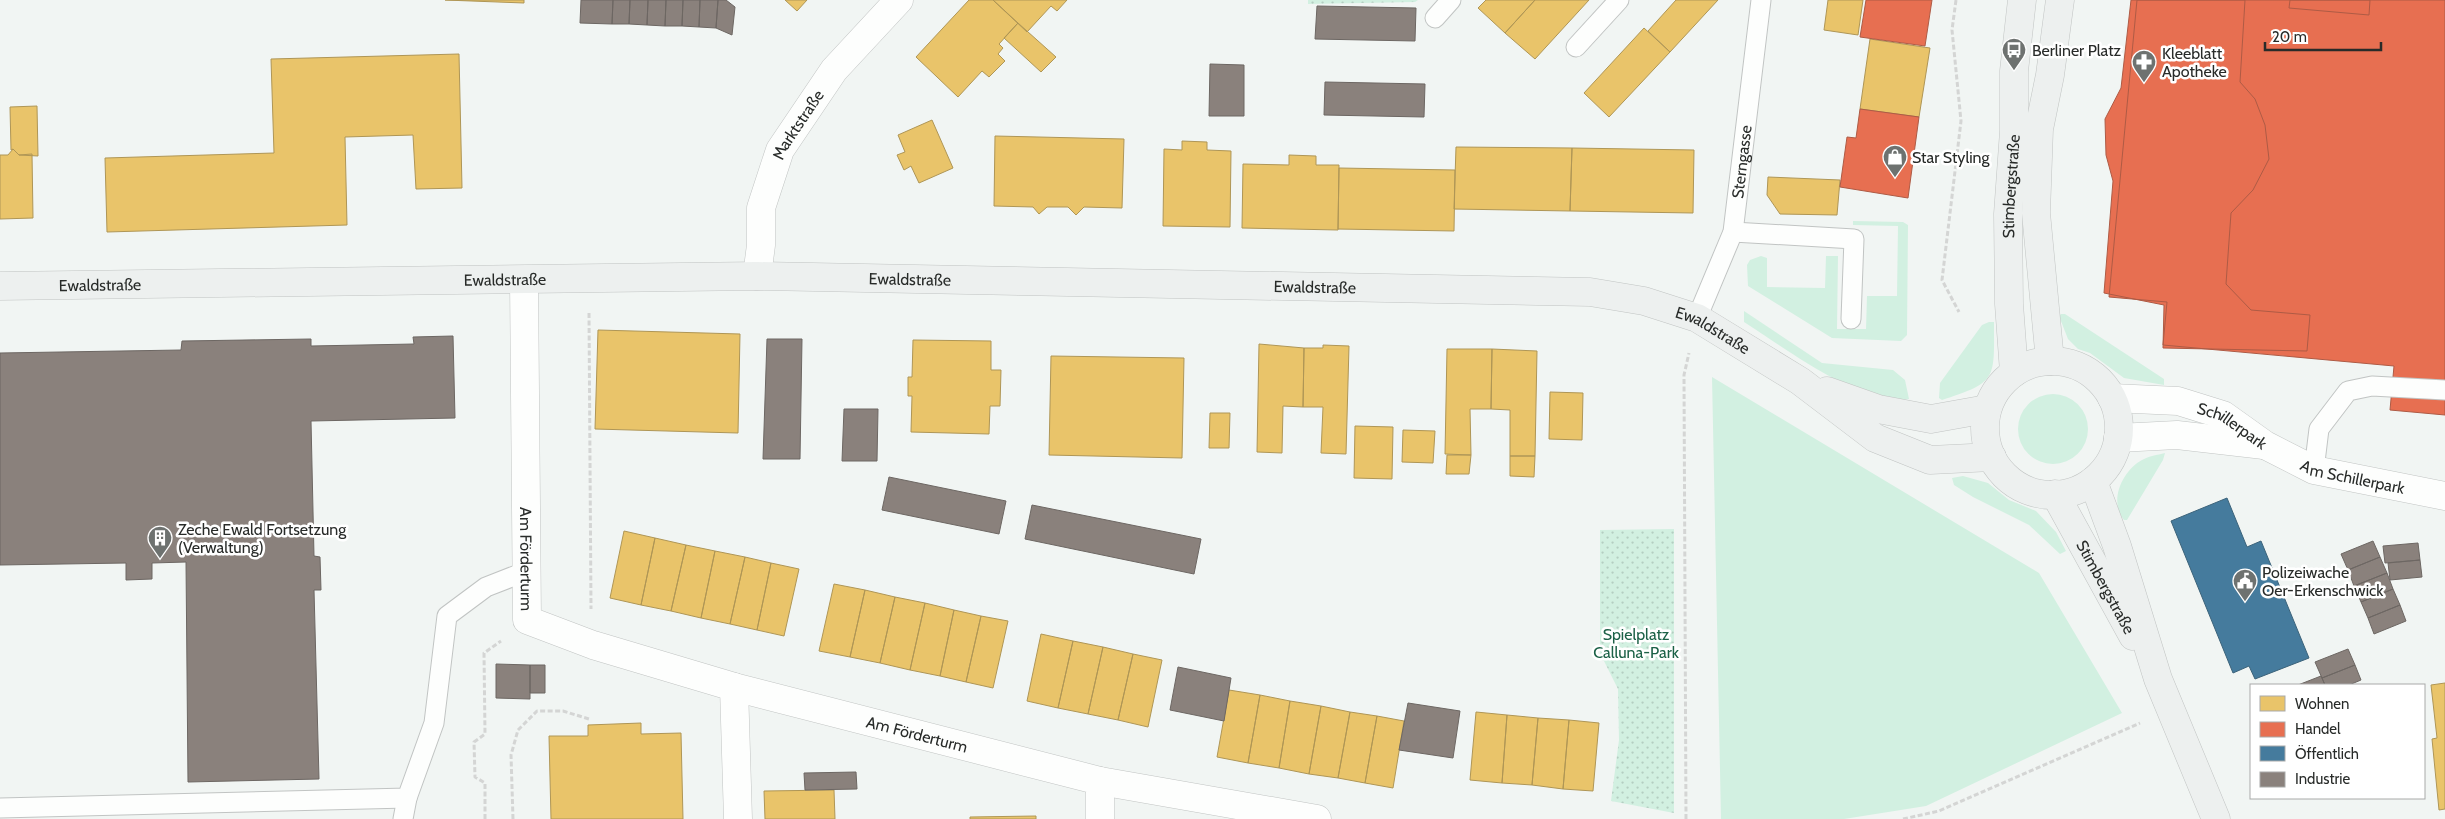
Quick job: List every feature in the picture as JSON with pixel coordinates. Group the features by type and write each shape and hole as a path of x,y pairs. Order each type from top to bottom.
{"street":[{"name":"Marktstraße","path":"757,276 761,245 761,208 780,150 834,70 899,0"},
{"name":"Stimbergstraße","path":"2014,372 2009,304 2008,214 2014,131 2014,71 2022,0"},
{"name":"Stimbergstraße","path":"2050,361 2036,204 2039,129 2050,75 2060,0"},
{"name":"Ewaldstraße","path":"0,286 757,276 1590,292 1644,301 1697,318 1800,381 1875,438 1930,460 1992,457"},
{"name":"Am Förderturm","path":"524,280 527,620 592,645 734,687 1100,781 1317,819"},
{"path":"2050,361 2064,362 2088,371 2108,390 2118,415 2118,438 2110,461 2093,481 2080,488 2056,494 2042,494 2018,485 2003,474 1992,457 1986,438 1987,409 1997,389 2014,372 2038,362 2050,361"},
{"name":"Ewaldstraße","path":"1800,381 1878,409 1931,419 1987,409"},
{"name":"Schillerpark","path":"2112,398 2178,401 2223,415 2265,445"},
{"name":"Schillerpark","path":"2118,438 2177,435 2265,445"},
{"name":"Am Schillerpark","path":"2265,445 2314,470 2445,496"},
{"name":"Stimbergstraße","path":"2093,481 2117,546 2158,679 2216,819"},
{"name":"Stimbergstraße","path":"2056,494 2083,549 2158,679"},
{"path":"734,687 738,819"},
{"path":"1100,781 1100,819"}],"lane":[{"path":"1435,18 1451,0"},
{"path":"1576,47 1619,0"},
{"name":"Sterngasse","path":"1697,318 1733,232 1761,0"},
{"path":"1733,232 1854,239 1851,319"},
{"path":"2314,470 2319,429 2348,391 2372,386 2445,390"},
{"path":"403,819 408,798 434,723 447,616 486,587 527,571"},
{"path":"0,808 408,798"}],"path":[{"path":"1956,0 1952,30 1961,121 1942,280 1959,312"},
{"path":"588,278 592,645"},
{"path":"1686,819 1684,375 1697,318"},
{"path":"485,819 485,783 475,777 474,742 484,734 484,653 527,620"},
{"path":"1903,819 1939,811 2170,710"},
{"path":"512,819 511,755 518,730 537,711 563,711 589,719"}],"green space":[{"path":"1308,0 1418,0 1415,2 1308,4"},
{"path":"1853,221 1903,222 1908,225 1907,335 1901,341 1832,338 1748,286 1747,265 1750,260 1761,256 1767,258 1767,287 1825,288 1826,256 1838,256 1837,329 1866,329 1867,296 1897,296 1898,226 1853,225"},
{"path":"1744,311 1822,363 1893,370 1905,380 1909,399 1890,399 1868,394 1846,385 1801,360 1744,322"},
{"path":"2065,314 2164,379 2164,385 2124,378 2090,353 2078,349 2068,339 2059,316"},
{"path":"1994,322 1994,356 1989,376 1974,388 1942,400 1939,398 1940,383 1982,325"},
{"path":"1712,377 2039,573 2122,713 1926,806 1844,819 1721,819"},
{"path":"2053,394 2072,400 2082,410 2088,429 2082,448 2072,458 2053,464 2034,458 2024,448 2018,429 2024,410 2034,400"},
{"path":"2165,453 2163,460 2127,520 2124,520 2117,504 2120,487 2124,478 2142,460"},
{"path":"1963,476 1988,483 2009,500 2036,511 2056,532 2066,551 2060,554 2029,525 1973,497 1954,485 1952,478"},
{"name":"Spielplatz Calluna-Park","path":"1674,529 1674,813 1611,801 1619,740 1618,689 1600,653 1600,530"}],"building: Wohnen":[{"path":"445,0 524,0 524,3"},
{"path":"785,0 807,0 797,11"},
{"path":"969,0 993,0 1018,23 999,44 1003,48 998,54 1005,61 989,77 982,71 958,97 916,57"},
{"path":"993,0 1067,0 1057,11 1051,6 1027,32"},
{"path":"1486,0 1535,0 1505,33 1478,8"},
{"path":"1535,0 1589,0 1535,59 1505,33"},
{"path":"1676,0 1718,0 1670,52 1648,31"},
{"path":"1828,0 1863,0 1858,35 1824,30"},
{"path":"1018,23 1056,57 1041,72 1004,38"},
{"path":"1644,28 1670,52 1609,117 1584,93"},
{"path":"1870,39 1930,48 1919,117 1860,109"},
{"path":"459,54 462,188 416,189 413,135 345,137 347,225 107,232 105,158 274,153 271,59"},
{"path":"37,106 38,156 19,155 13,149 11,150 10,107"},
{"path":"932,120 953,168 919,183 911,166 904,170 897,155 905,152 898,135"},
{"path":"995,136 1124,139 1122,208 1084,207 1076,215 1068,207 1047,207 1039,214 1033,207 994,206"},
{"path":"1182,141 1207,142 1207,150 1231,151 1230,227 1163,226 1164,149 1182,150"},
{"path":"1456,147 1572,148 1570,211 1454,209"},
{"path":"1572,148 1694,150 1693,213 1570,211"},
{"path":"13,149 19,155 32,154 33,218 0,219 0,155 8,155"},
{"path":"1289,155 1316,156 1316,165 1339,165 1338,230 1242,228 1243,164 1289,165"},
{"path":"1339,168 1455,170 1454,231 1338,229"},
{"path":"1768,177 1840,180 1837,215 1780,214 1767,195"},
{"path":"598,330 740,334 738,433 595,429"},
{"path":"913,340 991,341 991,370 1001,370 1000,406 990,406 989,434 911,432 912,396 908,396 908,377 912,377"},
{"path":"1259,344 1304,348 1303,407 1283,406 1282,453 1257,452"},
{"path":"1323,345 1349,346 1346,454 1321,453 1323,407 1303,407 1304,348 1323,348"},
{"path":"1447,349 1492,349 1491,409 1470,409 1471,455 1445,454"},
{"path":"1492,349 1537,351 1535,456 1510,456 1510,410 1491,409"},
{"path":"1051,356 1184,358 1182,458 1049,455"},
{"path":"1550,392 1583,393 1582,440 1549,439"},
{"path":"1210,413 1230,413 1229,448 1209,448"},
{"path":"1355,426 1393,427 1392,479 1354,478"},
{"path":"1403,430 1435,431 1433,463 1402,462"},
{"path":"1447,455 1471,455 1469,474 1446,474"},
{"path":"1510,456 1535,456 1534,477 1510,476"},
{"path":"624,531 655,538 641,605 610,598"},
{"path":"655,538 686,545 671,611 641,605"},
{"path":"686,545 715,551 701,618 671,611"},
{"path":"715,551 745,557 730,624 701,618"},
{"path":"745,557 771,563 757,630 730,624"},
{"path":"771,563 799,569 784,636 757,630"},
{"path":"834,584 865,590 850,657 819,651"},
{"path":"865,590 895,597 880,663 850,657"},
{"path":"895,597 925,603 910,670 880,663"},
{"path":"925,603 954,610 940,676 910,670"},
{"path":"954,610 981,616 966,682 940,676"},
{"path":"981,616 1008,621 993,688 966,682"},
{"path":"1041,634 1073,641 1058,708 1027,701"},
{"path":"1073,641 1103,647 1088,714 1058,708"},
{"path":"1103,647 1133,654 1118,720 1088,714"},
{"path":"1133,654 1162,660 1148,727 1118,720"},
{"path":"2445,683 2445,809 2439,810 2432,739 2437,738 2431,685"},
{"path":"1229,690 1260,695 1248,763 1217,757"},
{"path":"1260,695 1290,701 1279,768 1248,763"},
{"path":"1290,701 1321,706 1309,774 1279,768"},
{"path":"1321,706 1350,712 1338,778 1309,774"},
{"path":"1350,712 1377,716 1365,783 1338,778"},
{"path":"1476,712 1507,715 1502,783 1470,780"},
{"path":"1507,715 1538,718 1532,785 1502,783"},
{"path":"1377,716 1404,721 1393,788 1365,783"},
{"path":"1538,718 1569,720 1563,789 1532,785"},
{"path":"1569,720 1599,723 1593,791 1563,789"},
{"path":"641,723 641,734 681,733 683,819 551,819 549,736 588,736 588,725"},
{"path":"834,790 835,819 765,819 764,791"},
{"path":"1036,816 1036,819 970,819 970,817"}],"building: Handel":[{"path":"1866,0 1932,0 1925,46 1860,37"},
{"path":"2131,0 2245,0 2240,82 2255,99 2265,125 2269,159 2253,190 2231,213 2226,284 2251,310 2310,315 2307,351 2163,348 2164,305 2104,293 2113,181 2106,155 2105,119 2121,88"},
{"path":"2137,0 2445,0 2445,415 2390,410 2394,366 2163,345 2167,302 2109,297"},
{"path":"2290,0 2370,0 2369,15 2289,8"},
{"path":"1860,109 1919,117 1908,198 1840,187 1847,137 1856,138"}],"building: Öffentlich":[{"name":"Polizeiwache Oer-Erkenschwick","path":"2227,498 2247,547 2261,541 2309,658 2255,679 2249,666 2233,673 2171,521"}],"building: Industrie":[{"path":"581,0 613,0 612,24 580,23"},
{"path":"613,0 630,0 629,24 612,24"},
{"path":"630,0 648,0 647,25 629,24"},
{"path":"648,0 666,0 665,26 647,25"},
{"path":"666,0 683,0 682,26 665,26"},
{"path":"683,0 700,0 699,27 682,26"},
{"path":"700,0 718,0 716,28 699,27"},
{"path":"718,0 726,0 735,7 732,35 716,28"},
{"path":"1317,6 1416,8 1415,41 1315,39"},
{"path":"1210,64 1244,65 1244,116 1209,116"},
{"path":"1325,82 1425,84 1424,117 1324,115"},
{"name":"Zeche Ewald Fortsetzung (Verwaltung)","path":"453,336 455,418 311,421 314,556 320,557 321,590 314,590 319,779 188,782 186,562 152,563 152,579 126,580 126,563 0,565 0,353 181,350 182,341 311,339 311,346 414,344 413,337"},
{"path":"767,339 802,339 800,459 763,459"},
{"path":"844,409 878,409 877,461 842,461"},
{"path":"889,477 1006,501 999,534 882,510"},
{"path":"1032,505 1201,539 1194,574 1025,539"},
{"path":"2373,541 2380,557 2348,570 2341,554"},
{"path":"2418,543 2420,560 2385,563 2383,546"},
{"path":"2380,557 2387,573 2354,586 2348,570"},
{"path":"2420,560 2422,577 2390,580 2388,563"},
{"path":"2387,573 2393,589 2361,602 2354,586"},
{"path":"2393,589 2400,605 2368,618 2361,602"},
{"path":"2400,605 2406,621 2374,634 2368,618"},
{"path":"2348,649 2355,665 2322,678 2315,662"},
{"path":"496,664 530,665 530,699 496,698"},
{"path":"530,665 545,665 545,693 530,693"},
{"path":"2355,665 2361,680 2351,684 2325,684 2322,678"},
{"path":"1178,667 1231,678 1224,721 1170,710"},
{"path":"2321,676 2325,684 2301,684"},
{"path":"1408,703 1460,711 1453,758 1399,750"},
{"path":"856,772 857,789 805,790 804,773"}],"place":[{"name":"Berliner Platz","path":"2014,71"},
{"name":"Kleeblatt Apotheke","path":"2144,83"},
{"name":"Star Styling","path":"1895,178"},
{"name":"Zeche Ewald Fortsetzung (Verwaltung)","path":"160,559"},
{"name":"Polizeiwache Oer-Erkenschwick","path":"2245,602"}]}
